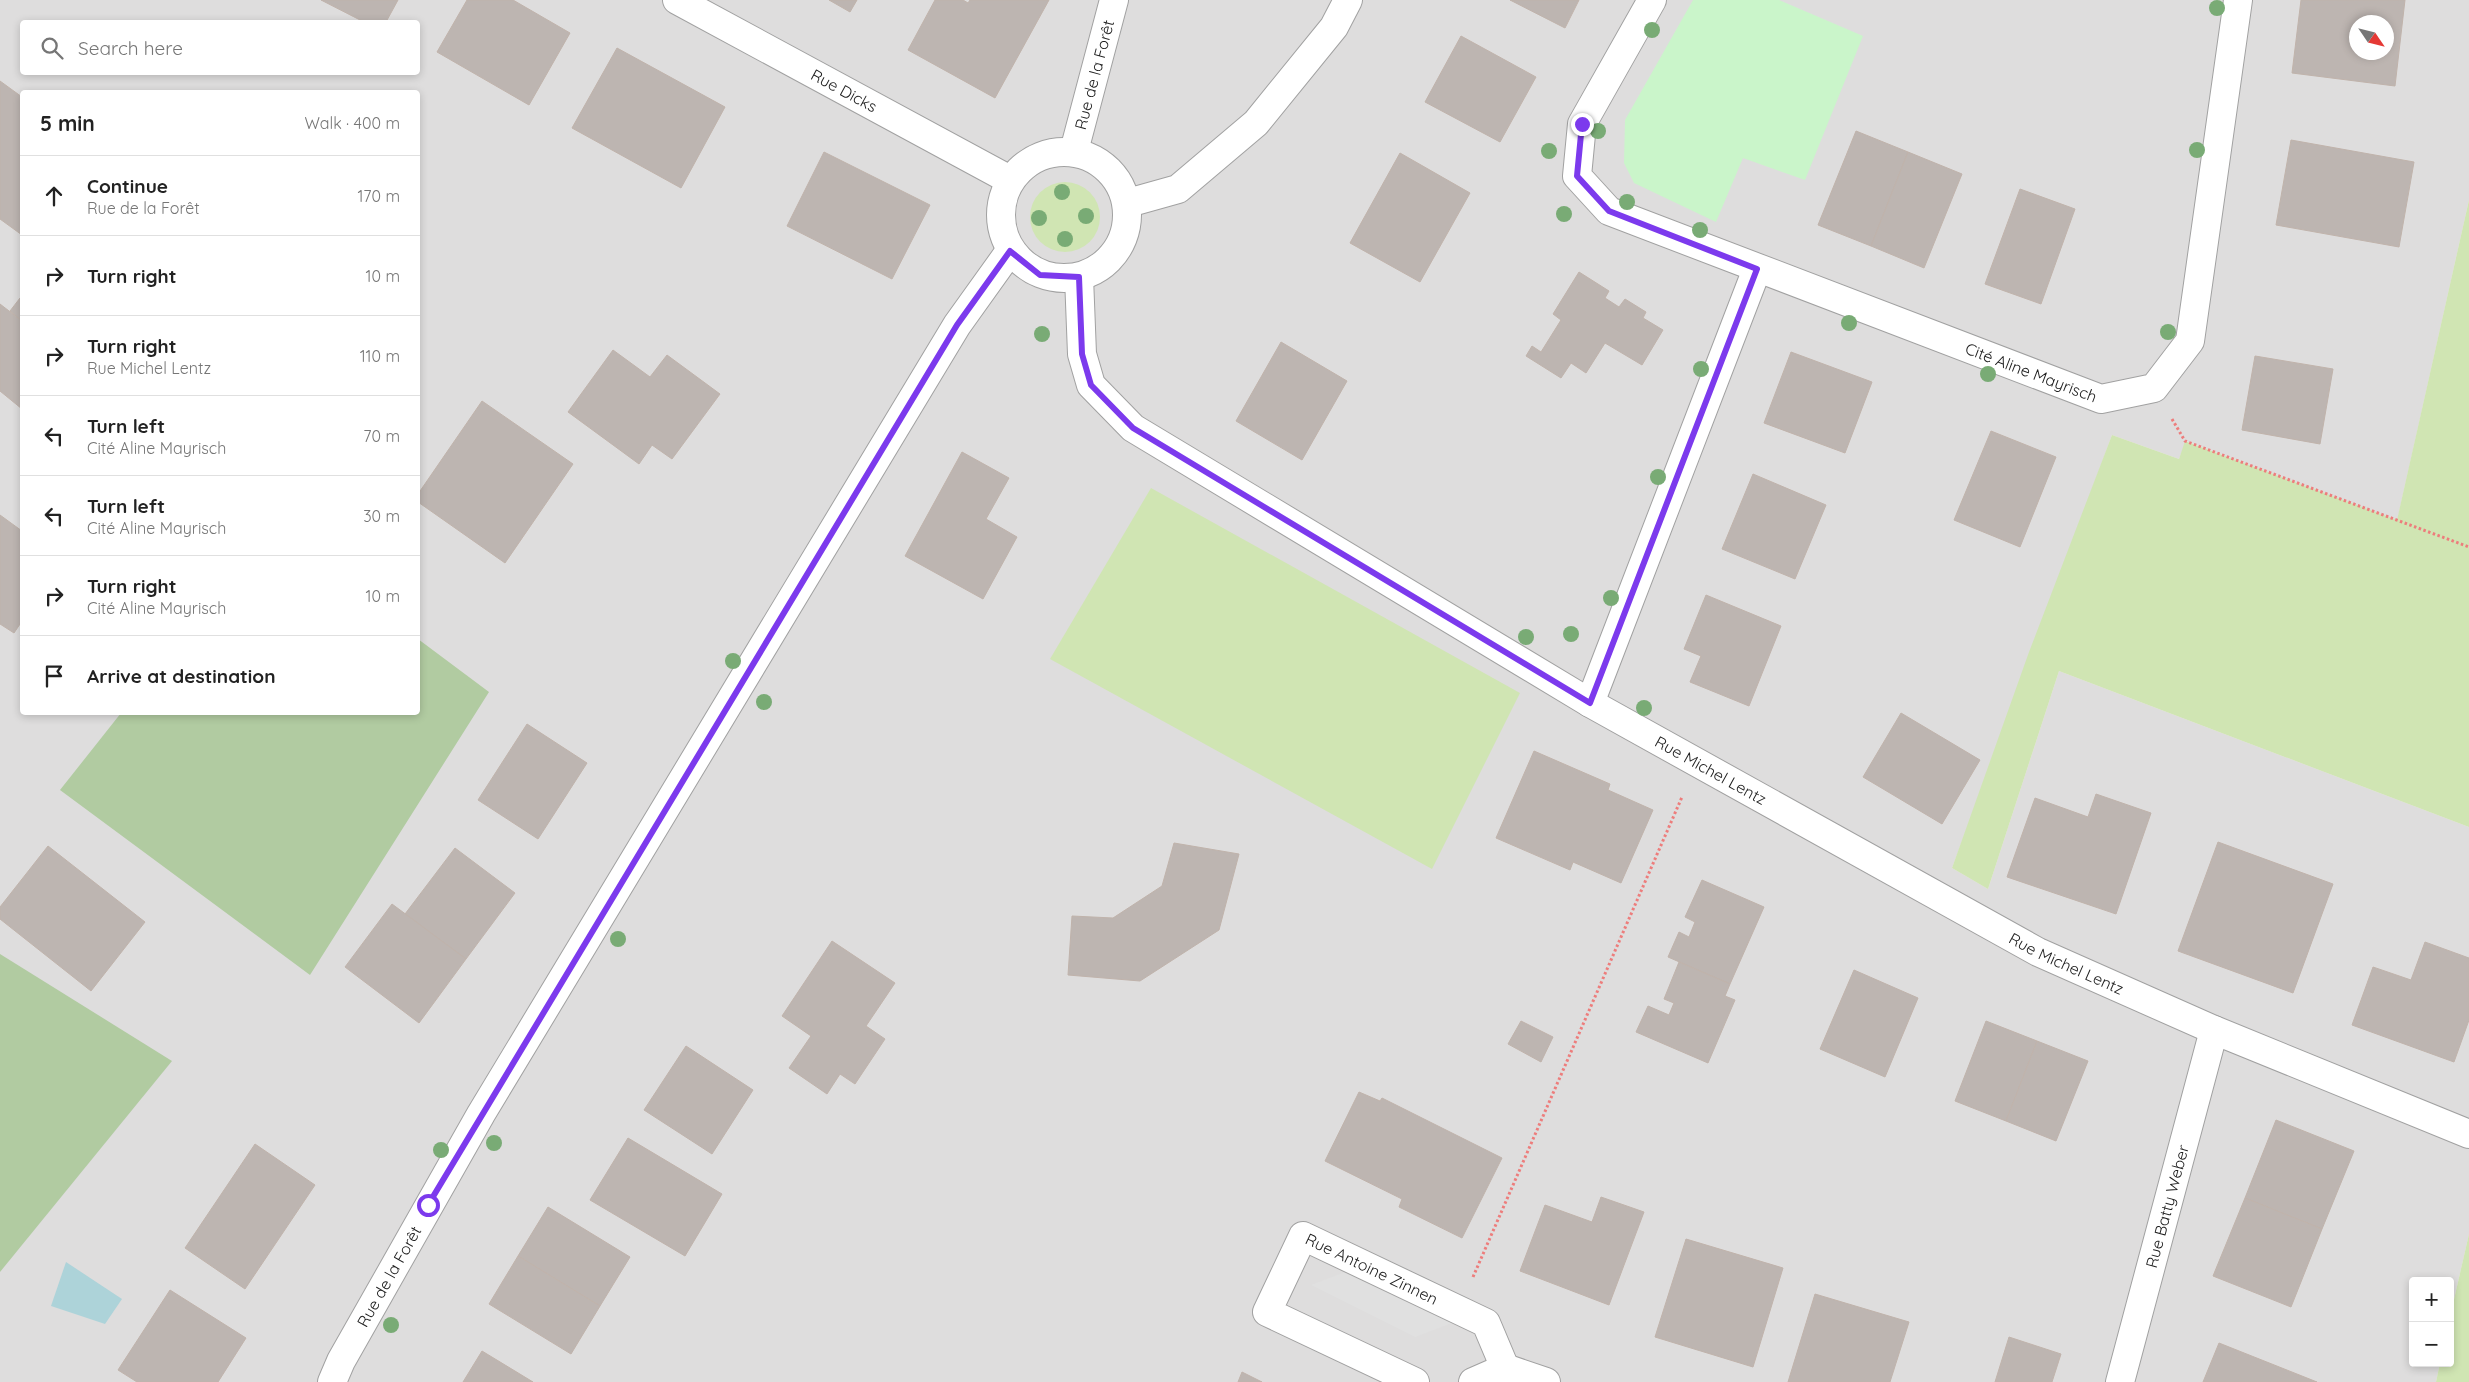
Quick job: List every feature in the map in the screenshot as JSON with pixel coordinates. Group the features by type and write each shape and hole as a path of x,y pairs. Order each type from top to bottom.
{"street":[{"name":"Rue Dicks","path":"677,0 1010,180"},
{"name":"Rue de la Forêt","path":"1074,151 1114,0"},
{"path":"1128,203 1178,190 1256,123 1334,27 1348,0"},
{"name":"Cité Aline Mayrisch","path":"1652,0 1582,124 1577,176 1609,211 2101,399 2154,388"},
{"path":"2154,388 2190,341 2238,0"},
{"path":"1074,151 1110,168 1128,203 1126,236 1108,262 1079,277 1040,275 1010,251 1000,215 1010,180 1038,156 1074,151"},
{"name":"Rue de la Forêt","path":"332,1382 341,1361 481,1114 957,325 1010,251"},
{"path":"1590,703 1757,269"},
{"name":"Rue Michel Lentz","path":"1079,277 1082,354 1091,385 1133,428 1590,703 2038,952 2214,1030 2469,1134"},
{"name":"Rue Batty Weber","path":"2120,1382 2214,1030"},
{"name":"Rue Antoine Zinnen","path":"1415,1382 1266,1312 1303,1236 1486,1323 1505,1368"},
{"path":"1473,1382 1505,1368 1546,1382"}],"path":[{"path":"2154,388 2185,441 2469,547"},
{"path":"1471,1284 1684,792"}],"shaded area":[{"path":"0,0 2469,0 2469,200 2397,521 2186,441 2179,459 2112,435 1952,868 1988,889 2059,671 2469,827 2469,1234 2454,1300 2454,1277 2409,1277 2409,1367 2439,1367 2436,1382 0,1382"},
{"path":"1348,1271 1452,1323 1415,1337 1311,1285"}],"green space":[{"path":"1693,0 1779,0 1863,36 1805,180 1743,158 1716,222 1634,183 1624,163 1625,120"},
{"path":"1065,182 1084,188 1094,198 1100,217 1094,236 1084,246 1065,252 1046,246 1036,236 1030,217 1036,198 1046,188"},
{"path":"2469,200 2469,827 2059,671 1988,889 1952,868 2029,652 2112,435 2179,459 2185,441 2397,520"},
{"path":"1151,488 1520,693 1432,869 1050,659"},
{"path":"420,640 489,692 310,975 60,790 119,715 420,715"},
{"path":"0,954 172,1061 0,1272"},
{"path":"2469,1234 2469,1382 2436,1382 2439,1367 2454,1367 2454,1300"}],"water":[{"path":"66,1262 122,1299 105,1324 51,1306"}],"building":[{"path":"321,0 398,0 387,20 360,20"},
{"path":"467,0 513,0 570,33 529,105 437,52"},
{"path":"829,0 857,0 850,12"},
{"path":"935,0 963,0 968,3 970,0 1049,0 995,98 908,50"},
{"path":"1510,0 1579,0 1565,28"},
{"path":"2301,0 2405,0 2395,86 2292,73"},
{"path":"1461,36 1536,77 1500,142 1425,102"},
{"path":"617,48 725,107 681,188 572,128"},
{"path":"0,81 20,96 20,234 0,219"},
{"path":"1856,131 1908,152 1871,246 1818,225"},
{"path":"2291,140 2414,162 2399,247 2276,225"},
{"path":"824,152 930,205 892,279 787,226"},
{"path":"1908,152 1962,174 1924,268 1871,246"},
{"path":"1400,153 1470,193 1420,282 1350,243"},
{"path":"2020,189 2075,209 2041,304 1985,284"},
{"path":"1579,272 1609,291 1605,298 1619,307 1625,299 1646,312 1643,318 1663,330 1642,365 1605,343 1586,373 1571,363 1561,378 1526,356 1532,346 1541,352 1561,320 1553,314"},
{"path":"20,298 20,319 10,311"},
{"path":"0,304 20,319 20,407 0,391"},
{"path":"1281,342 1347,381 1302,460 1236,421"},
{"path":"613,350 650,377 667,355 720,394 672,459 652,445 639,464 568,412"},
{"path":"1791,352 1872,382 1845,453 1764,423"},
{"path":"2255,356 2333,369 2320,444 2242,430"},
{"path":"482,401 573,464 505,563 420,503 420,491"},
{"path":"1991,431 2056,457 2020,547 1954,520"},
{"path":"962,452 1009,478 986,519 1017,537 983,599 905,556"},
{"path":"1753,474 1826,505 1795,579 1722,549"},
{"path":"0,515 20,530 20,624 14,633 0,624"},
{"path":"1706,595 1781,626 1749,706 1690,682 1701,656 1684,649"},
{"path":"1901,713 1980,760 1942,824 1863,777"},
{"path":"527,724 587,763 538,839 478,800"},
{"path":"1534,751 1610,784 1608,790 1653,810 1621,883 1573,862 1570,870 1496,838"},
{"path":"2096,794 2151,813 2116,914 2007,877 2035,798 2088,817"},
{"path":"2218,842 2333,884 2293,993 2178,951"},
{"path":"1174,843 1239,854 1219,930 1140,981 1068,975 1072,916 1113,918 1162,886"},
{"path":"48,846 145,922 91,991 0,919 0,907"},
{"path":"455,848 515,893 466,959 405,914"},
{"path":"1702,880 1764,907 1730,984 1668,957 1679,932 1689,937 1695,922 1685,917"},
{"path":"392,904 466,959 419,1023 345,967"},
{"path":"832,941 895,983 866,1026 885,1039 855,1084 840,1074 827,1094 789,1068 811,1036 782,1016"},
{"path":"2425,942 2469,958 2469,1020 2454,1062 2352,1025 2373,967 2411,980"},
{"path":"1679,962 1730,984 1725,996 1735,1000 1708,1063 1636,1032 1648,1006 1669,1015 1674,1003 1664,999"},
{"path":"1854,970 1918,998 1885,1077 1820,1049"},
{"path":"1521,1021 1553,1037 1541,1062 1508,1044"},
{"path":"1986,1021 2037,1041 2006,1121 1955,1101"},
{"path":"2037,1041 2088,1061 2056,1141 2006,1121"},
{"path":"686,1046 753,1090 712,1154 644,1110"},
{"path":"1359,1092 1380,1101 1382,1098 1502,1158 1462,1238 1399,1207 1402,1199 1325,1161"},
{"path":"2276,1120 2354,1151 2322,1229 2245,1198"},
{"path":"628,1138 722,1194 685,1256 590,1200"},
{"path":"255,1144 315,1185 245,1289 185,1248"},
{"path":"1601,1197 1644,1212 1609,1305 1520,1271 1545,1205 1592,1222"},
{"path":"2245,1198 2322,1229 2291,1307 2213,1276"},
{"path":"548,1207 630,1257 600,1306 518,1256"},
{"path":"1686,1239 1783,1268 1753,1367 1655,1337"},
{"path":"518,1256 600,1306 571,1354 489,1304"},
{"path":"170,1290 246,1338 218,1382 137,1382 118,1370"},
{"path":"1815,1294 1909,1322 1890,1382 1788,1382"},
{"path":"2009,1337 2061,1354 2052,1382 1995,1382"},
{"path":"2219,1343 2317,1382 2203,1382"},
{"path":"482,1351 533,1382 463,1382"},
{"path":"1242,1372 1262,1382 1238,1382"}],"route":[{"path":"428,1205 957,325 1010,251 1040,275 1079,277 1082,354 1091,385 1133,428 1590,703 1757,269 1609,211 1577,176 1582,124"}]}
